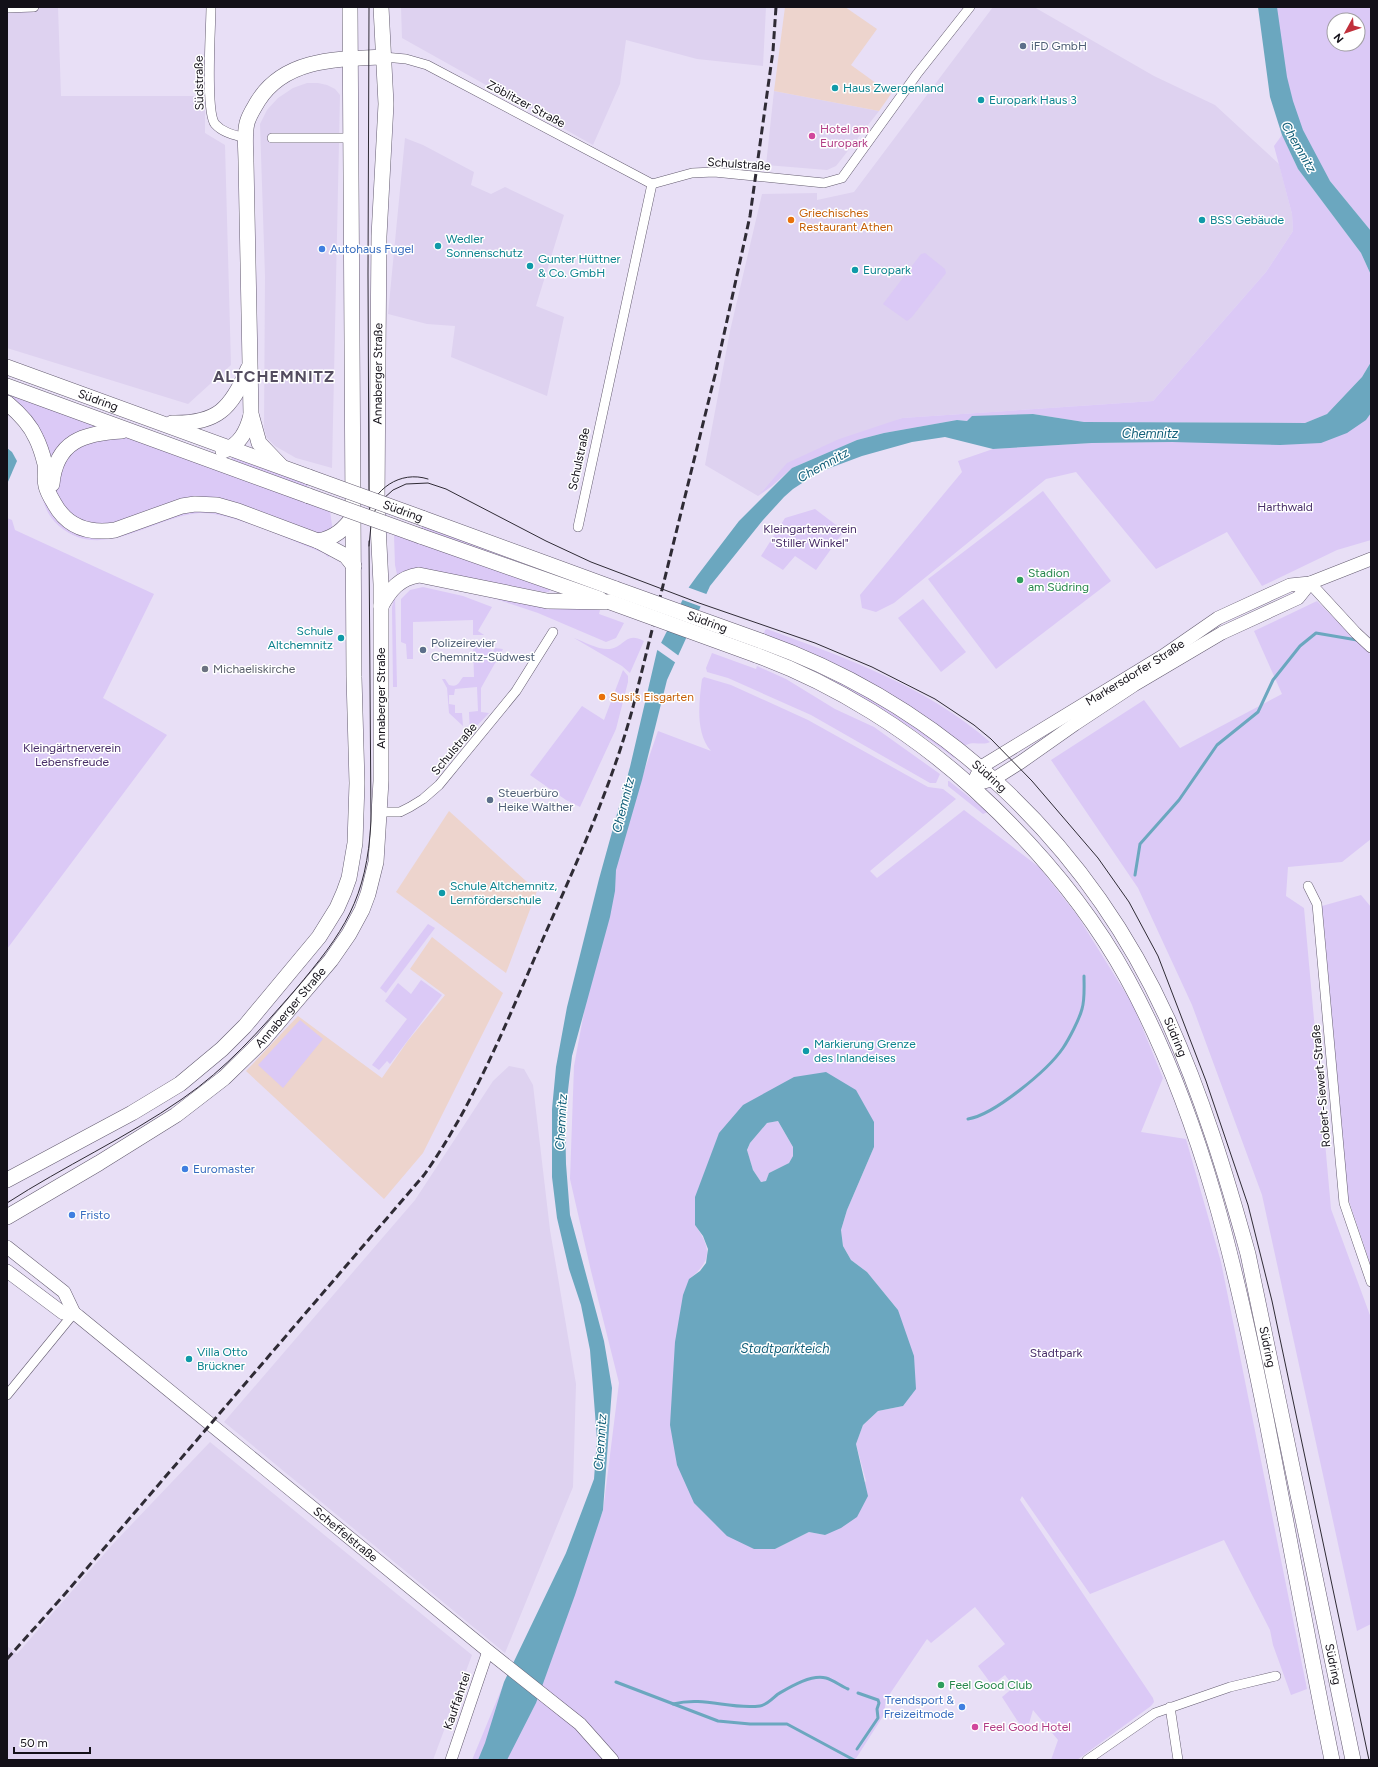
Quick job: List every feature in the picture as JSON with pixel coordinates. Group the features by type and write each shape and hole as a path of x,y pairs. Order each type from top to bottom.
{"main road":[{"name":"Annaberger Straße","path":"7,1180 157,1100 202,1067 245,1026 319,937 337,908 349,878 356,833 350,7"},
{"name":"Annaberger Straße","path":"7,1217 99,1163 176,1115 224,1078 263,1040 331,960 349,934 362,910 372,880 376,862 379,812 381,606 377,448 379,236 386,104 382,7"},
{"path":"281,466 259,442 251,414 246,138 247,123 264,91 282,76 302,66 319,61 384,57"},
{"path":"162,423 198,422 211,418 220,412 237,392 250,365"},
{"name":"Südring","path":"7,367 422,518 613,596"},
{"name":"Südring","path":"7,386 420,536 613,596 759,648 831,670 888,700 934,730 1013,796 1059,847 1078,871 1113,921 1167,1019 1202,1104 1221,1159 1248,1254 1353,1760"},
{"path":"7,403 18,413 36,437 45,465 46,486 62,516 69,522 89,531 98,532 115,530 182,506 217,505 238,511 318,541 340,551 354,566"},
{"path":"181,449 218,452 230,448 241,439 251,414"},
{"path":"52,499 52,484 56,464 70,444 94,433 128,430"},
{"path":"318,541 328,539 339,533 354,516"},
{"path":"1310,583 1371,559"},
{"path":"381,606 396,585 403,580 419,575 547,601 613,596"},
{"name":"Markersdorfer Straße","path":"980,767 1163,656 1218,618 1290,585 1310,583"},
{"name":"Markersdorfer Straße","path":"972,786 994,779 1027,759 1075,724 1170,663 1222,633 1298,598 1310,583"},
{"name":"Südring","path":"759,648 790,668 832,689 868,711 921,746 972,786 1045,861 1083,910 1126,976 1159,1044 1200,1148 1218,1209 1257,1375 1332,1760"},
{"path":"972,786 980,767"},
{"name":"Scheffelstraße","path":"7,1247 64,1292 74,1313 488,1651 548,1697 580,1724 612,1760"},
{"name":"Scheffelstraße","path":"7,1271 63,1313 74,1313"}],"street":[{"path":"7,8 34,7"},
{"name":"Südstraße","path":"211,7 210,102 212,119 225,132 246,138"},
{"name":"Schulstraße","path":"578,527 652,184 692,173 714,172 824,183 842,178 916,74 970,7"},
{"name":"Zöblitzer Straße","path":"384,57 406,59 427,65 652,184"},
{"path":"272,138 351,138"},
{"path":"1310,583 1371,647"},
{"name":"Schulstraße","path":"379,812 400,812 423,799 439,785 516,691 553,632"},
{"name":"Robert-Siewert-Straße","path":"1308,886 1317,904 1344,1203 1371,1282"},
{"path":"7,1395 74,1313"},
{"name":"Kauffahrtei","path":"451,1760 488,1651"},
{"path":"1087,1760 1155,1713 1230,1687 1276,1676"},
{"path":"1170,1707 1178,1760"}],"shaded area":[{"path":"7,7 58,7 61,96 205,96 205,133 225,145 231,365 188,404 7,348"},
{"path":"401,7 766,7 763,66 697,59 626,40 620,84 593,145 402,38"},
{"path":"785,7 845,7 877,29 851,65 891,94 879,111 774,91"},
{"path":"993,7 1034,7 1154,76 1215,105 1279,164 1292,214 1293,231 1266,272 1153,401 902,418 788,463 758,496 705,465 730,331 762,194 817,193 817,200 854,192"},
{"path":"307,83 327,85 335,89 340,95 332,468 296,458 275,446 267,438 264,428 265,276 260,124 267,110 278,98 293,88"},
{"path":"774,91 879,111 836,166 827,170 766,165"},
{"path":"405,138 423,145 474,172 471,185 491,194 505,187 564,215 536,306 564,317 547,396 451,357 455,326 427,324 388,314"},
{"path":"449,811 537,891 506,973 396,892"},
{"path":"432,937 503,993 423,1153 384,1199 246,1071 298,1016 382,1078 407,1042 445,995 410,969"},
{"path":"509,1066 524,1069 533,1085 550,1230 576,1384 573,1487 505,1653 224,1422 415,1200 493,1081"},
{"path":"210,1442 472,1655 433,1760 7,1760 7,1646 17,1654 112,1545"}],"green space":[{"path":"1276,7 1371,7 1371,231 1330,181 1295,132 1283,91"},
{"path":"1282,135 1298,169 1361,253 1371,275 1371,362 1362,377 1327,414 1305,423 1084,422 1033,414 968,421 957,420 884,433 857,440 792,468 758,496 787,463 839,439 902,418 1153,401 1266,272 1293,231 1292,214 1274,146"},
{"path":"925,253 945,269 946,273 912,317 907,321 883,304 921,254"},
{"path":"7,386 330,511 333,532 328,539 217,505 115,530 62,516 45,465 7,403"},
{"path":"7,408 19,420 33,441 40,464 45,500 48,508 58,522 67,529 83,536 99,538 116,536 183,512 199,509 210,509 248,518 295,537 320,545 334,553 328,557 324,553 262,528 227,517 200,513 182,516 110,539 93,540 76,536 59,526 52,519 44,505 39,465 35,450 28,435 13,416 7,411"},
{"name":"Harthwald","path":"1371,413 1371,540 1337,550 1262,586 1227,532 1156,569 1076,472 1046,479 894,603 876,612 862,608 860,595 962,472 958,461 993,449 1092,443 1172,442 1366,420"},
{"path":"233,456 308,485 306,488 231,461"},
{"name":"Stadion am Südring","path":"1043,491 1111,581 996,669 928,579"},
{"name":"Kleingartenverein \"Stiller Winkel\"","path":"815,509 844,531 816,570 795,556 783,570 761,556 785,518"},
{"name":"Kleingärtnerverein Lebensfreude","path":"7,518 12,520 15,530 154,594 103,698 167,735 7,949"},
{"path":"422,523 614,594 612,597 422,530"},
{"path":"394,535 549,587 550,590 549,592 544,592 422,570 398,579 395,565"},
{"path":"423,587 463,596 492,607 478,631 484,635 473,635 473,620 413,622 413,659 407,659 406,644 401,642 401,599 410,590"},
{"path":"478,593 590,607 600,610 599,614 624,623 616,638 606,642 538,613"},
{"path":"395,595 397,687 393,687 392,607"},
{"path":"923,599 966,652 941,672 898,618"},
{"path":"1317,601 1371,655 1371,839 1342,862 1288,867 1286,896 1304,908 1331,1209 1371,1318 1371,1624 1357,1631 1262,1195 1192,1005 1138,888 1051,760 1144,700 1180,748 1282,694 1254,631"},
{"path":"767,629 884,675 912,689 965,722 990,742 971,743 964,746 763,637 765,630"},
{"path":"574,638 605,649 615,648 626,640 633,638 638,638 644,641 630,673 622,666"},
{"path":"473,643 489,645 487,648 493,651 495,648 503,649 481,688 481,712 489,713 470,733 469,712 478,711 477,687 455,689 454,695 449,695 449,704 455,705 455,713 462,713 463,726 449,713 447,688 442,679 445,679 449,685 454,686 458,684 463,677 474,677"},
{"path":"759,646 790,657 879,701 957,755 954,758 908,725 860,697"},
{"path":"712,653 756,669 757,666 786,679 835,709 874,727 940,774 936,783 930,783 811,715 728,678 707,672 706,668"},
{"path":"623,670 628,676 628,682 616,729 580,807 566,800 530,775 582,706 604,720"},
{"name":"Stadtpark","path":"704,677 731,685 808,720 928,787 943,789 956,799 870,871 877,878 964,810 1039,867 1077,915 1133,1005 1163,1078 1141,1132 1186,1139 1221,1262 1307,1689 1291,1695 1273,1645 1270,1630 1224,1540 1090,1594 1022,1496 1020,1500 1153,1698 1154,1702 1151,1706 1077,1760 1051,1760 1058,1740 1033,1710 1026,1734 1002,1697 1014,1687 1005,1675 992,1685 978,1666 1005,1644 975,1607 931,1643 927,1639 885,1701 885,1713 855,1760 472,1760 506,1678 533,1676 603,1511 619,1383 570,1179 574,1066 611,867 658,731 711,751 702,735 700,726 699,707 702,679","holes":["743,1105 874,1147 847,1210 841,1230 843,1246 851,1260 867,1272 898,1310 903,1406 878,1411 863,1425 856,1444 866,1481 825,1535 809,1532 775,1549 689,1279 702,1266 707,1254 707,1248 701,1233 695,1225"]},
{"path":"948,781 988,812 983,814 948,786"},
{"path":"1361,895 1371,907 1371,1266 1348,1198 1322,906"},
{"path":"428,924 435,928 386,993 380,988"},
{"path":"421,980 442,995 390,1064 387,1061 379,1070 372,1065 407,1019 385,1001 398,983 411,994"},
{"path":"300,1020 323,1039 283,1088 258,1065"},
{"path":"778,1121 793,1147 793,1156 789,1163 769,1173 766,1181 761,1182 753,1170 747,1151 750,1143 767,1123"}],"water":[{"name":"Chemnitz","path":"1258,7 1277,7 1287,77 1303,130 1330,181 1371,231 1371,275 1361,253 1298,169 1282,135 1270,97"},
{"name":"Chemnitz","path":"1371,362 1371,413 1366,420 1347,433 1321,443 1280,445 1172,442 1092,443 993,449 945,437 912,442 862,456 819,472 793,489 763,520 710,586 667,680 642,780 616,870 615,891 610,917 572,1056 565,1116 566,1164 570,1215 604,1341 612,1388 603,1510 575,1595 536,1703 507,1760 478,1760 485,1743 504,1682 566,1553 594,1479 597,1439 590,1350 581,1305 569,1269 557,1218 552,1177 552,1109 556,1067 567,1007 599,879 630,767 657,651 689,587 739,521 792,468 857,440 884,433 957,420 967,421 972,416 1033,414 1084,422 1305,423 1327,414 1362,377"},
{"path":"7,448 12,452 17,461 7,484"},
{"name":"Stadtparkteich","path":"826,1072 856,1090 874,1122 874,1147 847,1210 841,1230 843,1246 851,1260 867,1272 898,1310 914,1356 916,1389 903,1406 878,1411 863,1425 856,1444 868,1496 857,1517 841,1528 825,1535 809,1532 775,1549 754,1549 727,1536 694,1503 677,1465 670,1425 675,1342 683,1295 689,1279 700,1271 706,1263 708,1249 703,1236 695,1225 695,1197 719,1133 743,1105 794,1077","holes":["778,1121 793,1147 793,1156 789,1163 769,1173 766,1181 761,1182 753,1170 747,1150 750,1143 767,1123"]}],"pier":[{"path":"687,587 709,595 702,607 680,599"},
{"path":"660,642 679,656 676,663 656,649"}],"waterway":[{"path":"1135,875 1140,844 1179,800 1217,745 1258,712 1273,680 1300,646 1316,633 1357,640"},
{"path":"968,1119 979,1116 1006,1101 1033,1079 1056,1057 1068,1040 1081,1013 1084,1001 1084,976"},
{"path":"673,1704 685,1702 706,1702 749,1707 760,1706 767,1703 778,1694 807,1679 820,1677 829,1679 848,1689"},
{"path":"616,1682 718,1721 750,1724 787,1724 854,1760"},
{"path":"857,1749 878,1718 877,1709 879,1703 878,1700 858,1693"}],"tram line":[{"path":"369,7 369,507"},
{"path":"367,517 375,498 389,484 408,477 428,479"},
{"path":"369,546 372,515 383,499 393,490 406,484 428,483 446,489 546,541 591,562 699,603 815,643 872,667 935,699 974,725 991,739 1032,781 1098,858 1129,902 1158,956 1206,1081 1248,1205 1272,1301 1369,1760"},
{"path":"7,1203 161,1113 213,1075 242,1048 295,990 340,932 358,893 369,848 371,821 369,541"}],"railway":[{"path":"7,1659 64,1595 424,1175 459,1119 489,1061 592,826 614,767 633,707 715,375 750,216 773,51 776,7"}],"place":[{"name":"iFD GmbH","path":"1023,46"},
{"name":"Haus Zwergenland","path":"835,88"},
{"name":"Europark Haus 3","path":"981,100"},
{"name":"Hotel am Europark","path":"812,136"},
{"name":"Griechisches Restaurant Athen","path":"791,220"},
{"name":"BSS Gebäude","path":"1202,220"},
{"name":"Wedler Sonnenschutz","path":"438,246"},
{"name":"Autohaus Fugel","path":"322,249"},
{"name":"Gunter Hüttner & Co. GmbH","path":"530,266"},
{"name":"Europark","path":"855,270"},
{"name":"Stadion am Südring","path":"1020,580"},
{"name":"Schule Altchemnitz","path":"341,638"},
{"name":"Polizeirevier Chemnitz-Südwest","path":"423,650"},
{"name":"Michaeliskirche","path":"205,669"},
{"name":"Susi's Eisgarten","path":"602,697"},
{"name":"Steuerbüro Heike Walther","path":"490,800"},
{"name":"Schule Altchemnitz, Lernförderschule","path":"442,893"},
{"name":"Markierung Grenze des Inlandeises","path":"806,1051"},
{"name":"Euromaster","path":"185,1169"},
{"name":"Fristo","path":"72,1215"},
{"name":"Villa Otto Brückner","path":"189,1359"},
{"name":"Feel Good Club","path":"941,1685"},
{"name":"Trendsport & Freizeitmode","path":"962,1707"},
{"name":"Feel Good Hotel","path":"975,1727"}],"district":[{"name":"ALTCHEMNITZ","path":"274,376"}]}
